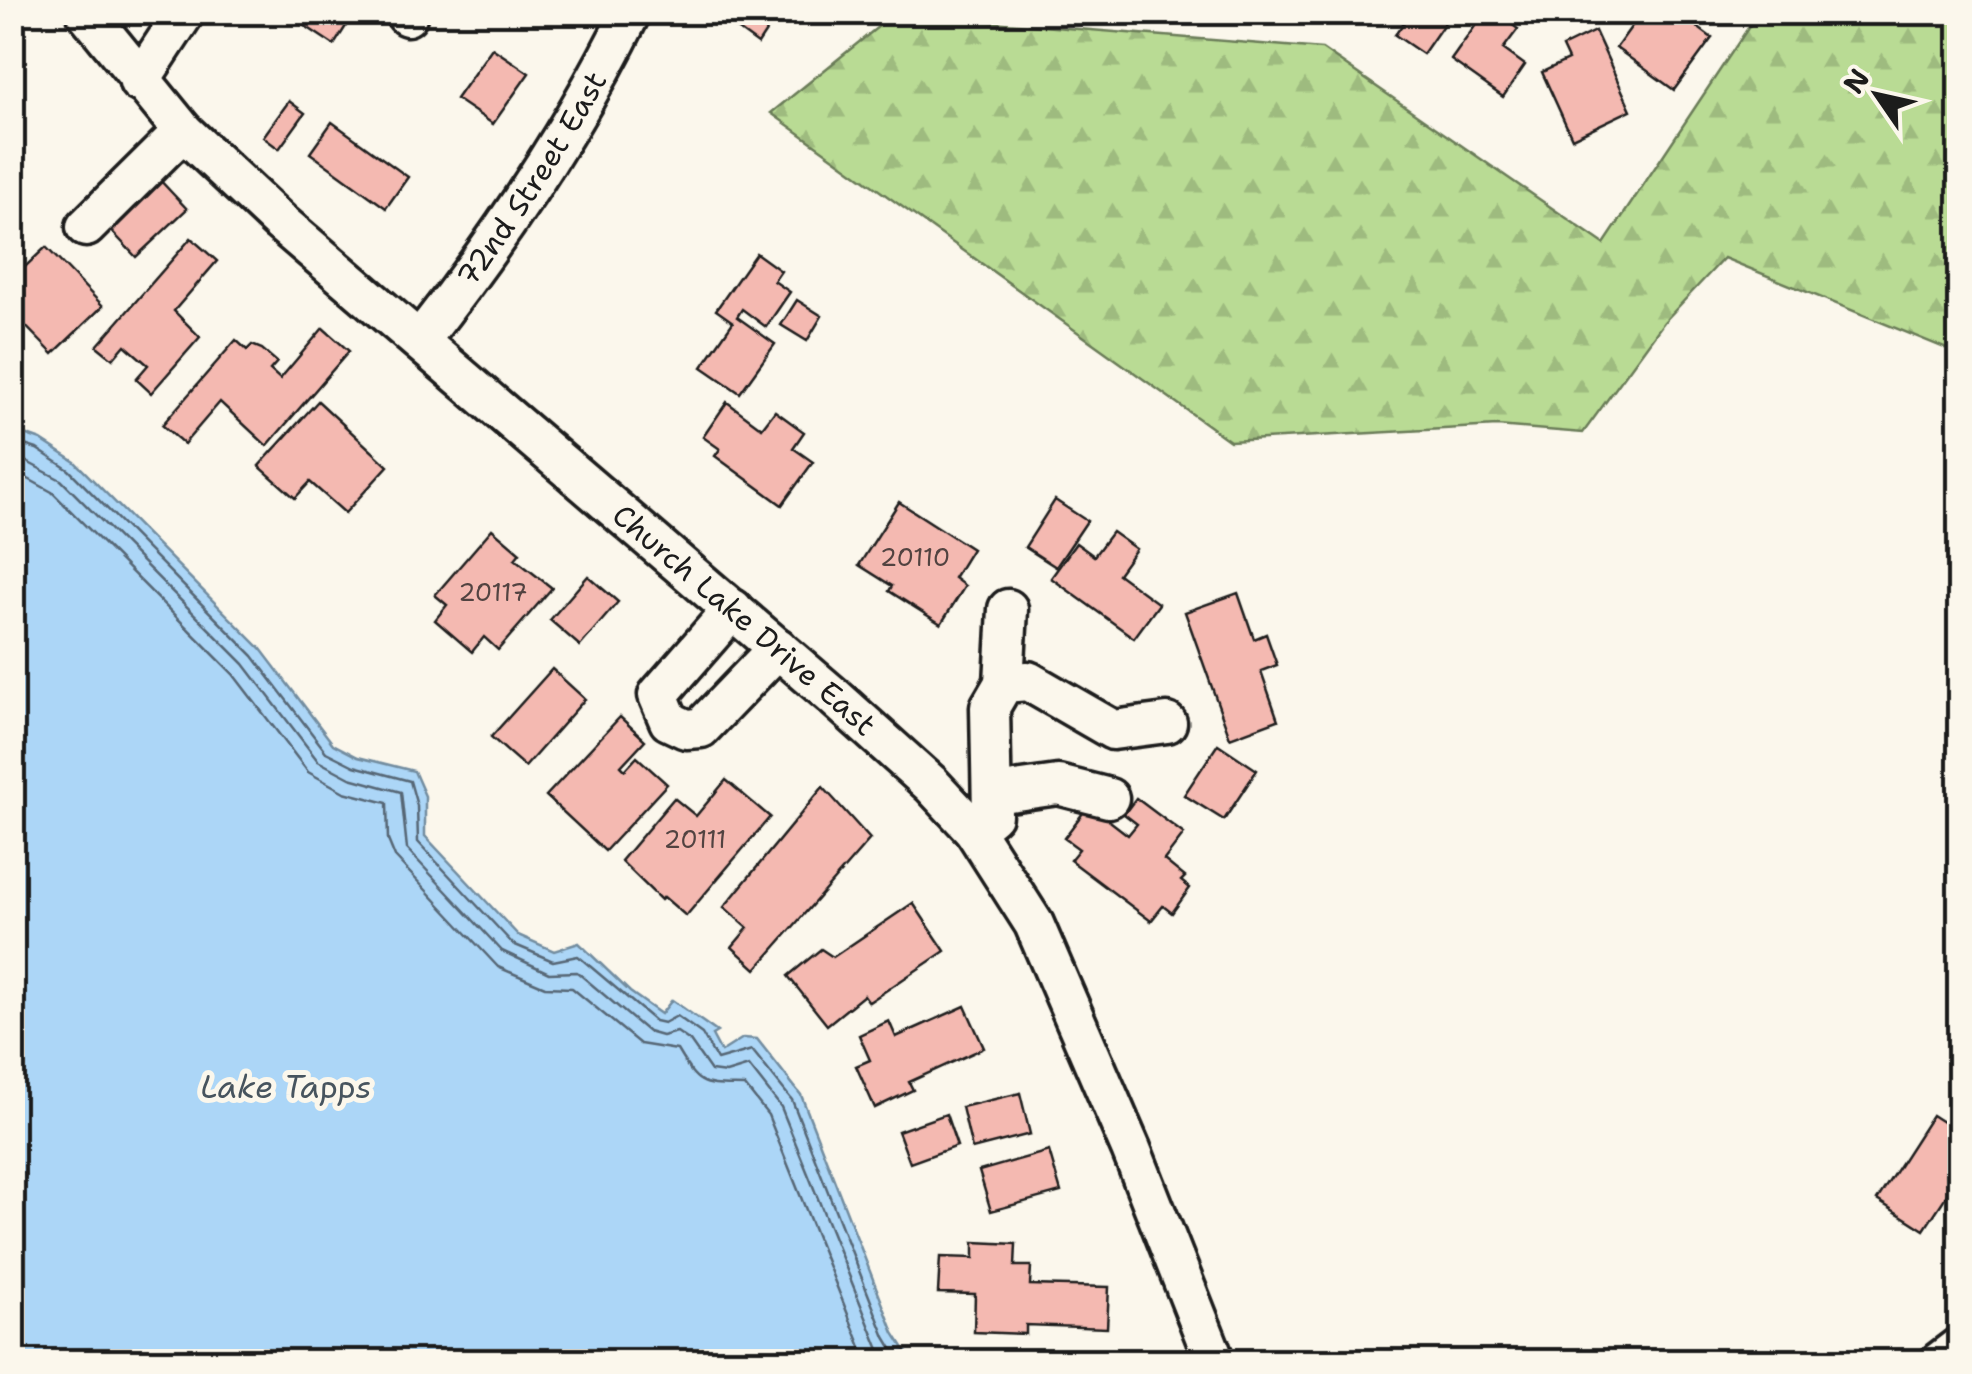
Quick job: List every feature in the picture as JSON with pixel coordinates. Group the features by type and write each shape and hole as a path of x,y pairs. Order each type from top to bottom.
{"street":[{"name":"Church Lake Drive East","path":"86,12 139,82 183,131 280,222 778,648 931,784 974,830 1034,924 1131,1149 1215,1362"},
{"path":"139,82 184,12"},
{"name":"72nd Street East","path":"421,340 482,262 585,105 631,12"},
{"path":"86,227 183,131"},
{"path":"733,609 658,694 669,721 701,728 778,648"},
{"path":"974,830 992,815 994,794 987,744 990,707 1004,683 1008,609"},
{"path":"1004,683 1028,681 1113,730 1166,724"},
{"path":"994,794 1058,785 1110,798"},
{"path":"1939,1362 1960,1346"}],"green space":[{"path":"1758,13 1959,13 1959,354 1724,258 1664,322 1583,433 1497,426 1230,441 771,113 894,14 1322,49 1604,244"}],"water":[{"name":"Lake Tapps","path":"13,430 41,440 75,462 261,649 333,744 358,757 414,771 425,796 425,836 518,935 554,951 579,943 630,992 661,1014 672,1000 717,1032 712,1035 721,1052 743,1038 757,1039 801,1095 894,1333 912,1361 13,1361"}],"building":[{"path":"284,12 355,12 334,45"},
{"path":"714,12 779,12 758,44"},
{"path":"1393,12 1472,12 1464,24 1450,15 1423,54 1395,35 1405,21"},
{"path":"1485,12 1495,12 1518,29 1503,49 1525,65 1503,97 1451,60"},
{"path":"1624,12 1677,12 1712,38 1674,90 1616,48 1634,23"},
{"path":"1595,31 1631,110 1572,138 1542,72 1568,60 1562,47"},
{"path":"492,48 529,73 493,124 456,99"},
{"path":"289,101 305,113 279,149 263,137"},
{"path":"332,122 408,177 386,208 310,153"},
{"path":"158,178 187,209 136,257 107,226"},
{"path":"191,238 217,261 174,311 200,337 151,393 136,379 148,365 125,345 113,359 97,346"},
{"path":"46,247 103,306 53,354 12,312 12,279"},
{"path":"756,253 781,271 774,281 790,292 766,327 742,309 737,317 775,344 740,393 702,367 733,322 716,310"},
{"path":"797,300 822,316 807,341 781,325"},
{"path":"323,328 349,351 267,446 220,402 184,444 162,425 236,340 247,350 252,345 262,349 277,362 270,370 280,379"},
{"path":"318,401 388,466 345,513 310,482 295,498 259,466"},
{"path":"727,402 762,428 775,411 804,432 793,448 813,462 782,505 715,456 720,449 703,437"},
{"path":"1055,500 1087,521 1056,567 1025,547"},
{"path":"899,502 972,549 954,578 965,586 941,624 889,591 892,586 859,565"},
{"path":"492,529 520,553 515,559 552,588 498,650 484,637 472,652 435,620 447,605 435,595"},
{"path":"1112,532 1136,549 1118,574 1159,604 1134,638 1051,578 1076,543 1094,556"},
{"path":"588,576 618,602 580,646 550,620"},
{"path":"1238,593 1254,639 1266,634 1277,665 1261,671 1278,720 1230,738 1185,612"},
{"path":"552,669 585,699 525,767 491,737"},
{"path":"620,717 645,740 621,766 625,770 637,757 667,784 605,851 546,796"},
{"path":"1218,744 1257,770 1224,820 1184,795"},
{"path":"726,780 770,817 686,916 664,897 661,900 621,861 674,798 696,816"},
{"path":"823,787 870,839 756,969 732,947 748,928 724,907"},
{"path":"1136,798 1184,834 1164,860 1185,877 1181,881 1190,888 1172,913 1163,906 1151,921 1070,860 1079,849 1064,838 1089,805 1128,835 1137,824 1124,814"},
{"path":"913,903 945,951 869,1002 864,995 827,1025 788,976 821,949 833,957"},
{"path":"965,1006 984,1048 909,1082 913,1090 875,1108 856,1066 870,1060 859,1035 889,1021 896,1037"},
{"path":"1020,1093 1030,1134 972,1149 962,1107"},
{"path":"946,1114 957,1146 910,1163 898,1131"},
{"path":"1932,1115 1960,1133 1960,1175 1924,1230 1877,1200"},
{"path":"1049,1151 1061,1192 991,1211 979,1171"},
{"path":"974,1242 1016,1244 1015,1266 1031,1266 1030,1285 1109,1287 1107,1328 1026,1325 1026,1334 974,1332 975,1294 938,1293 940,1257 974,1258"}]}
